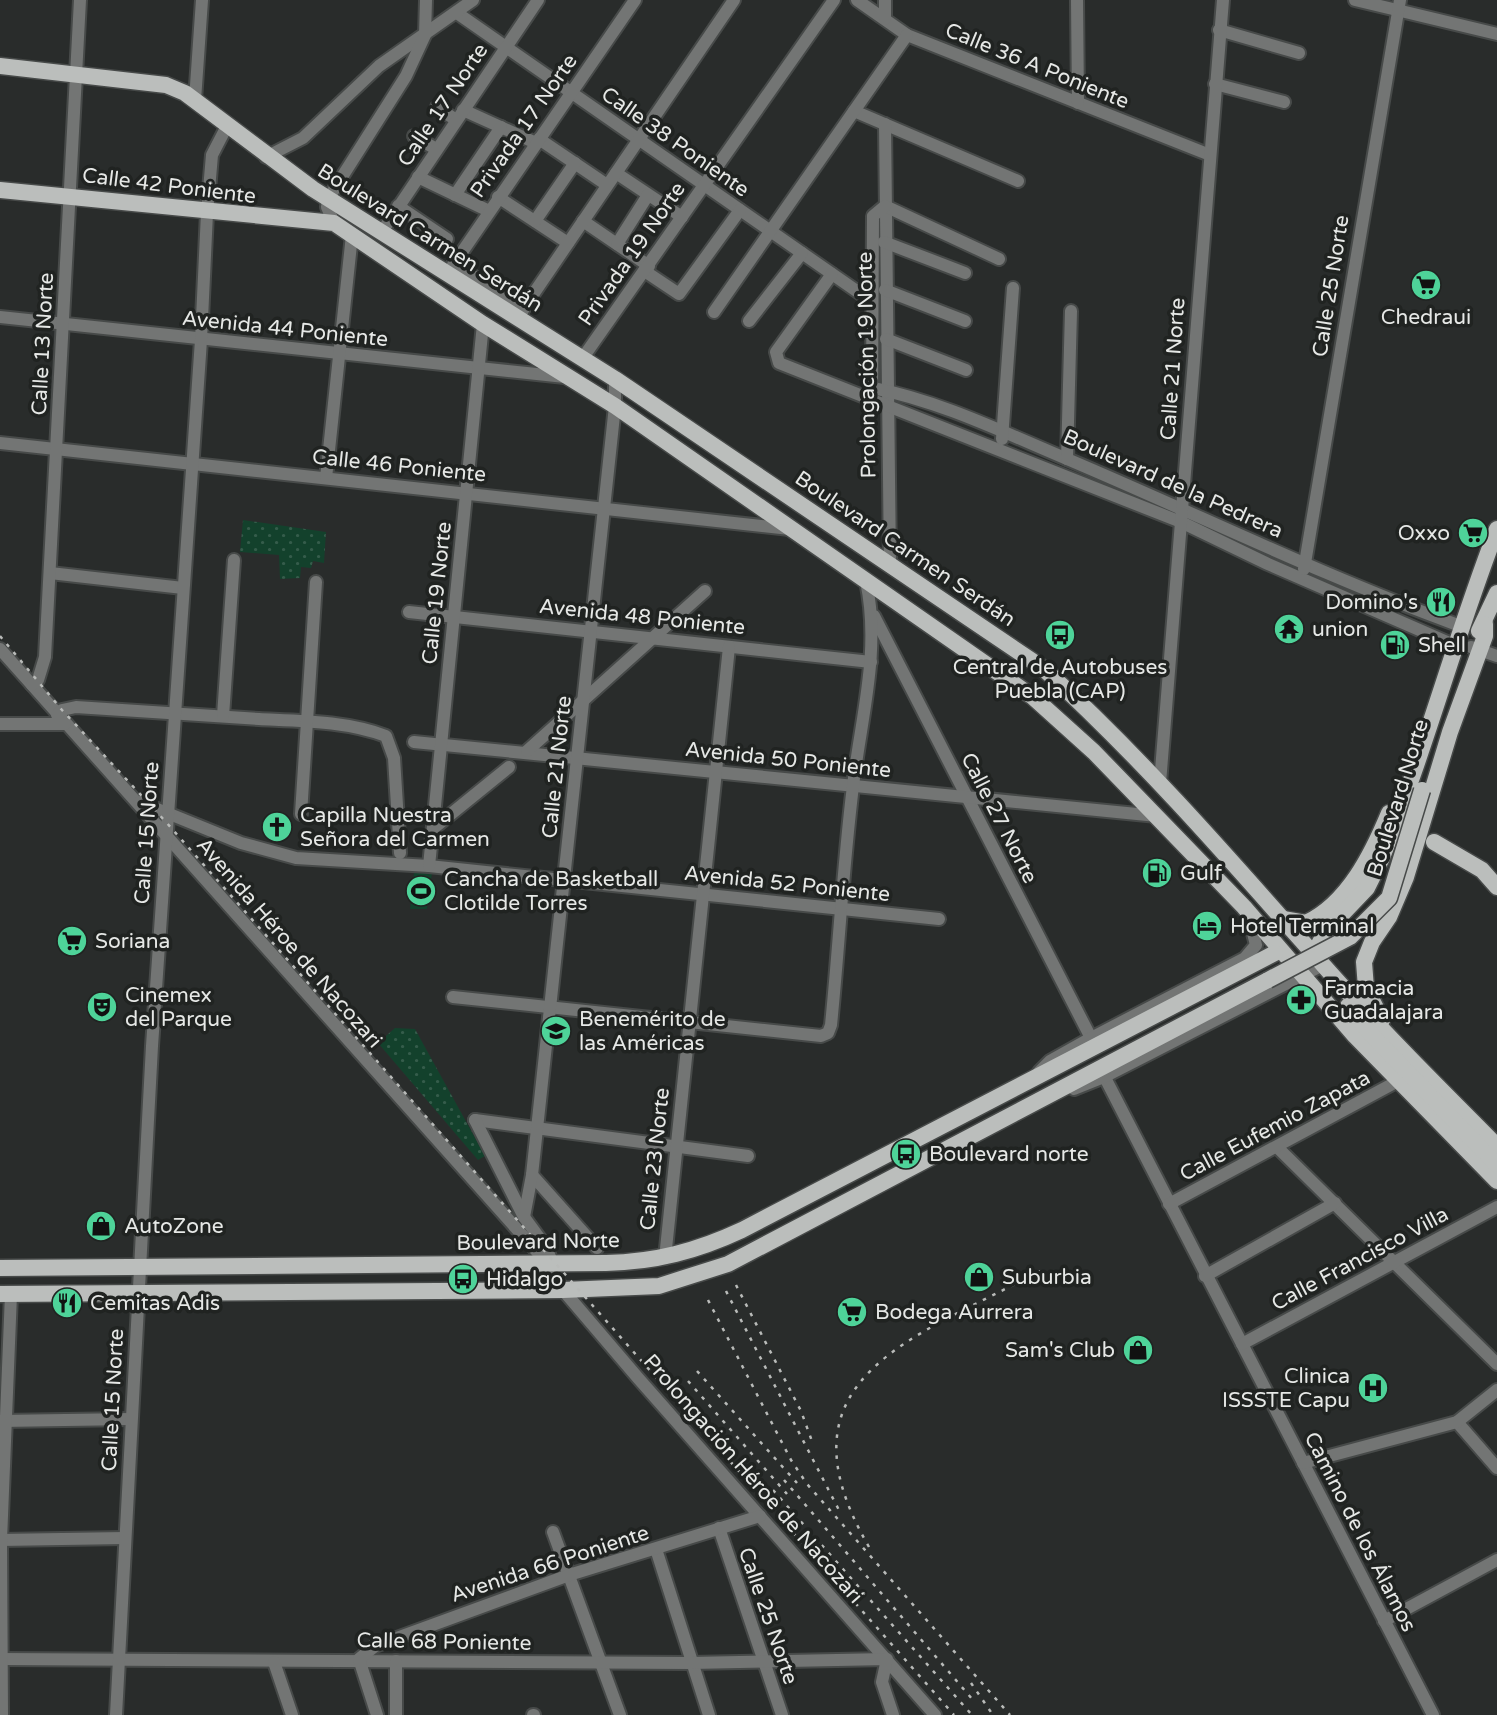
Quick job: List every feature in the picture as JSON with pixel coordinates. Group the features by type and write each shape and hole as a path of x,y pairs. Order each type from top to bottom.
{"main road":[{"name":"Boulevard Carmen Serdán","path":"0,66 166,85 195,100 266,157 313,189 381,233 451,269 520,314 582,359 1044,670 1097,718 1160,783 1283,919 1325,971 1497,1146"},
{"path":"313,189 319,206 313,222"},
{"name":"Calle 42 Poniente","path":"0,190 71,195 207,213 334,223"},
{"name":"Boulevard Carmen Serdán","path":"334,223 483,324 615,406 1033,697 1094,752 1157,816 1306,975 1355,1036 1497,1181"},
{"name":"Boulevard Norte","path":"1313,940 1322,935 1367,887 1387,856 1456,647 1469,599 1497,529"},
{"path":"861,577 870,552"},
{"name":"Boulevard Norte","path":"0,1268 140,1265 555,1273 659,1286 728,1264 1024,1107 1102,1073 1359,931 1389,898 1441,726 1482,638 1497,593"},
{"path":"1283,919 1306,923 1316,918 1344,893 1371,852 1393,804 1447,642 1462,605 1469,599"},
{"path":"1387,1032 1366,988 1364,962 1372,942 1390,918 1406,877 1482,638"},
{"path":"1434,842 1477,866 1497,887"},
{"name":"Boulevard Norte","path":"5,1294 138,1292 555,1273 665,1258 700,1248 742,1230 1275,953"},
{"path":"1325,971 1368,1031 1497,1165"}],"street":[{"name":"Calle 13 Norte","path":"32,685 38,680 46,657 80,0"},
{"path":"195,100 202,0"},
{"path":"334,223 327,207 328,199 406,76 425,35 426,0"},
{"path":"266,157 303,138 379,66 474,0"},
{"name":"Calle 17 Norte","path":"381,233 538,0"},
{"name":"Privada 17 Norte","path":"451,269 635,0"},
{"path":"520,314 734,0"},
{"name":"Privada 19 Norte","path":"582,359 648,269 834,0"},
{"name":"Calle 36 A Poniente","path":"857,0 907,35 1210,155"},
{"path":"885,0 885,19"},
{"path":"1077,0 1078,103"},
{"name":"Calle 21 Norte","path":"1160,783 1223,0"},
{"path":"1355,0 1400,5 1497,34"},
{"name":"Calle 25 Norte","path":"1303,579 1400,5"},
{"name":"Calle 38 Poniente","path":"457,13 872,301"},
{"path":"1219,30 1299,53"},
{"path":"714,312 907,35"},
{"path":"1215,84 1284,102"},
{"path":"437,107 537,141 607,186"},
{"path":"853,111 1018,181"},
{"name":"Prolongación 19 Norte","path":"886,124 884,242 890,566"},
{"name":"Calle 15 Norte","path":"116,1715 165,831 201,340 207,213 212,155 227,126"},
{"path":"455,195 501,127"},
{"path":"414,135 436,149"},
{"path":"535,221 575,163"},
{"path":"616,173 682,217"},
{"path":"418,177 489,211"},
{"path":"618,244 648,195"},
{"path":"499,197 568,243"},
{"path":"398,206 447,239"},
{"path":"885,206 999,259"},
{"name":"Prolongación 19 Norte","path":"872,395 873,216 885,206"},
{"path":"583,222 618,244 679,293 740,210"},
{"path":"326,478 352,235"},
{"path":"884,242 965,273"},
{"path":"749,321 802,253"},
{"path":"832,274 776,352 776,358 779,363 872,395"},
{"path":"999,449 1005,432 1013,288"},
{"path":"885,290 965,321"},
{"path":"1068,459 1071,312"},
{"name":"Avenida 44 Poniente","path":"0,317 565,377"},
{"name":"Calle 19 Norte","path":"429,866 435,827 483,324"},
{"path":"886,340 966,370"},
{"name":"Calle 21 Norte","path":"524,1217 532,1175 580,756 606,508 615,379"},
{"name":"Boulevard de la Pedrera","path":"872,395 888,391 1005,432 1369,593 1455,624"},
{"name":"Boulevard de la Pedrera","path":"872,395 888,408 1181,522 1447,642"},
{"name":"Calle 46 Poniente","path":"0,443 794,529"},
{"path":"223,716 234,560"},
{"path":"50,573 183,588"},
{"path":"453,997 550,1005 821,1036 828,1033 831,1025 853,787 871,662 874,615 861,577"},
{"path":"301,814 316,582"},
{"path":"527,751 584,703 705,591"},
{"name":"Avenida 48 Poniente","path":"409,612 871,662"},
{"name":"Calle 27 Norte","path":"874,615 1091,1038"},
{"path":"1482,638 1497,656"},
{"name":"Calle 23 Norte","path":"665,1258 729,647"},
{"name":"Avenida Héroe de Nacozari","path":"0,649 165,831 555,1273"},
{"path":"0,724 61,719 62,710 76,707 307,722 369,729 386,736 391,743 400,853"},
{"name":"Avenida 50 Poniente","path":"414,741 1157,816"},
{"path":"435,827 509,767"},
{"name":"Avenida 52 Poniente","path":"138,801 241,843 296,858 429,866 939,919"},
{"name":"Boulevard Norte","path":"1033,1078 1050,1061 1245,958 1256,945 1256,936 1244,907"},
{"name":"Boulevard Norte","path":"1102,1073 1306,975 1325,971"},
{"name":"Camino de los Álamos","path":"1102,1073 1433,1715"},
{"name":"Calle Eufemio Zapata","path":"1169,1204 1279,1148 1398,1081"},
{"path":"555,1273 546,1247 524,1217 475,1120 748,1156"},
{"path":"1279,1148 1497,1364"},
{"path":"532,1175 597,1248"},
{"path":"1205,1276 1335,1203"},
{"name":"Calle Francisco Villa","path":"1241,1344 1497,1207"},
{"name":"Prolongación Héroe de Nacozari","path":"555,1273 760,1516 935,1715"},
{"path":"2,1715 1,1540 5,1294"},
{"path":"1303,1463 1457,1422 1497,1390"},
{"path":"2,1421 131,1419"},
{"path":"1457,1422 1497,1468"},
{"name":"Avenida 66 Poniente","path":"359,1659 384,1641 569,1575 760,1516"},
{"name":"Calle 25 Norte","path":"719,1528 782,1715"},
{"path":"552,1532 620,1715"},
{"path":"1,1540 125,1538"},
{"path":"656,1549 709,1715"},
{"path":"1384,1621 1497,1560"},
{"name":"Calle 68 Poniente","path":"1,1659 691,1663 887,1660"},
{"path":"359,1659 377,1715"},
{"path":"887,1660 882,1682 893,1715"},
{"path":"396,1661 396,1715"},
{"path":"274,1662 292,1715"}],"green space":[{"path":"243,520 326,532 324,563 313,561 311,568 301,567 300,578 280,579 279,555 240,552"},
{"name":"Cancha de Basketball Clotilde Torres","path":"414,873 432,873 427,909 410,909"},
{"path":"395,1028 415,1029 485,1156 478,1160 378,1043"}],"railway":[{"path":"0,636 62,710 166,822 954,1715"},
{"path":"869,1547 843,1489 837,1442 847,1403 871,1370 905,1343 947,1318 1040,1271"},
{"path":"736,1285 801,1411 813,1444"},
{"path":"726,1291 841,1514"},
{"path":"708,1300 791,1460 807,1484 1010,1715"},
{"path":"697,1371 797,1483"},
{"path":"688,1381 787,1494"},
{"path":"784,1480 973,1700"},
{"path":"773,1490 972,1715"},
{"path":"971,1683 993,1715"}],"place":[{"name":"Chedraui","path":"1426,285"},
{"name":"Oxxo","path":"1473,533"},
{"name":"Domino's","path":"1441,602"},
{"name":"union","path":"1289,629"},
{"name":"Central de Autobuses Puebla (CAP)","path":"1060,635"},
{"name":"Shell","path":"1395,645"},
{"name":"Capilla Nuestra Señora del Carmen","path":"277,827"},
{"name":"Gulf","path":"1157,873"},
{"name":"Cancha de Basketball Clotilde Torres","path":"421,891"},
{"name":"Hotel Terminal","path":"1207,926"},
{"name":"Soriana","path":"72,941"},
{"name":"Farmacia Guadalajara","path":"1301,1000"},
{"name":"Cinemex del Parque","path":"102,1007"},
{"name":"Benemérito de las Américas","path":"556,1031"},
{"name":"Boulevard norte","path":"906,1154"},
{"name":"AutoZone","path":"101,1226"},
{"name":"Suburbia","path":"979,1277"},
{"name":"Hidalgo","path":"463,1279"},
{"name":"Cemitas Adis","path":"67,1303"},
{"name":"Bodega Aurrera","path":"852,1312"},
{"name":"Sam's Club","path":"1138,1350"},
{"name":"Clinica ISSSTE Capu","path":"1373,1388"}]}
